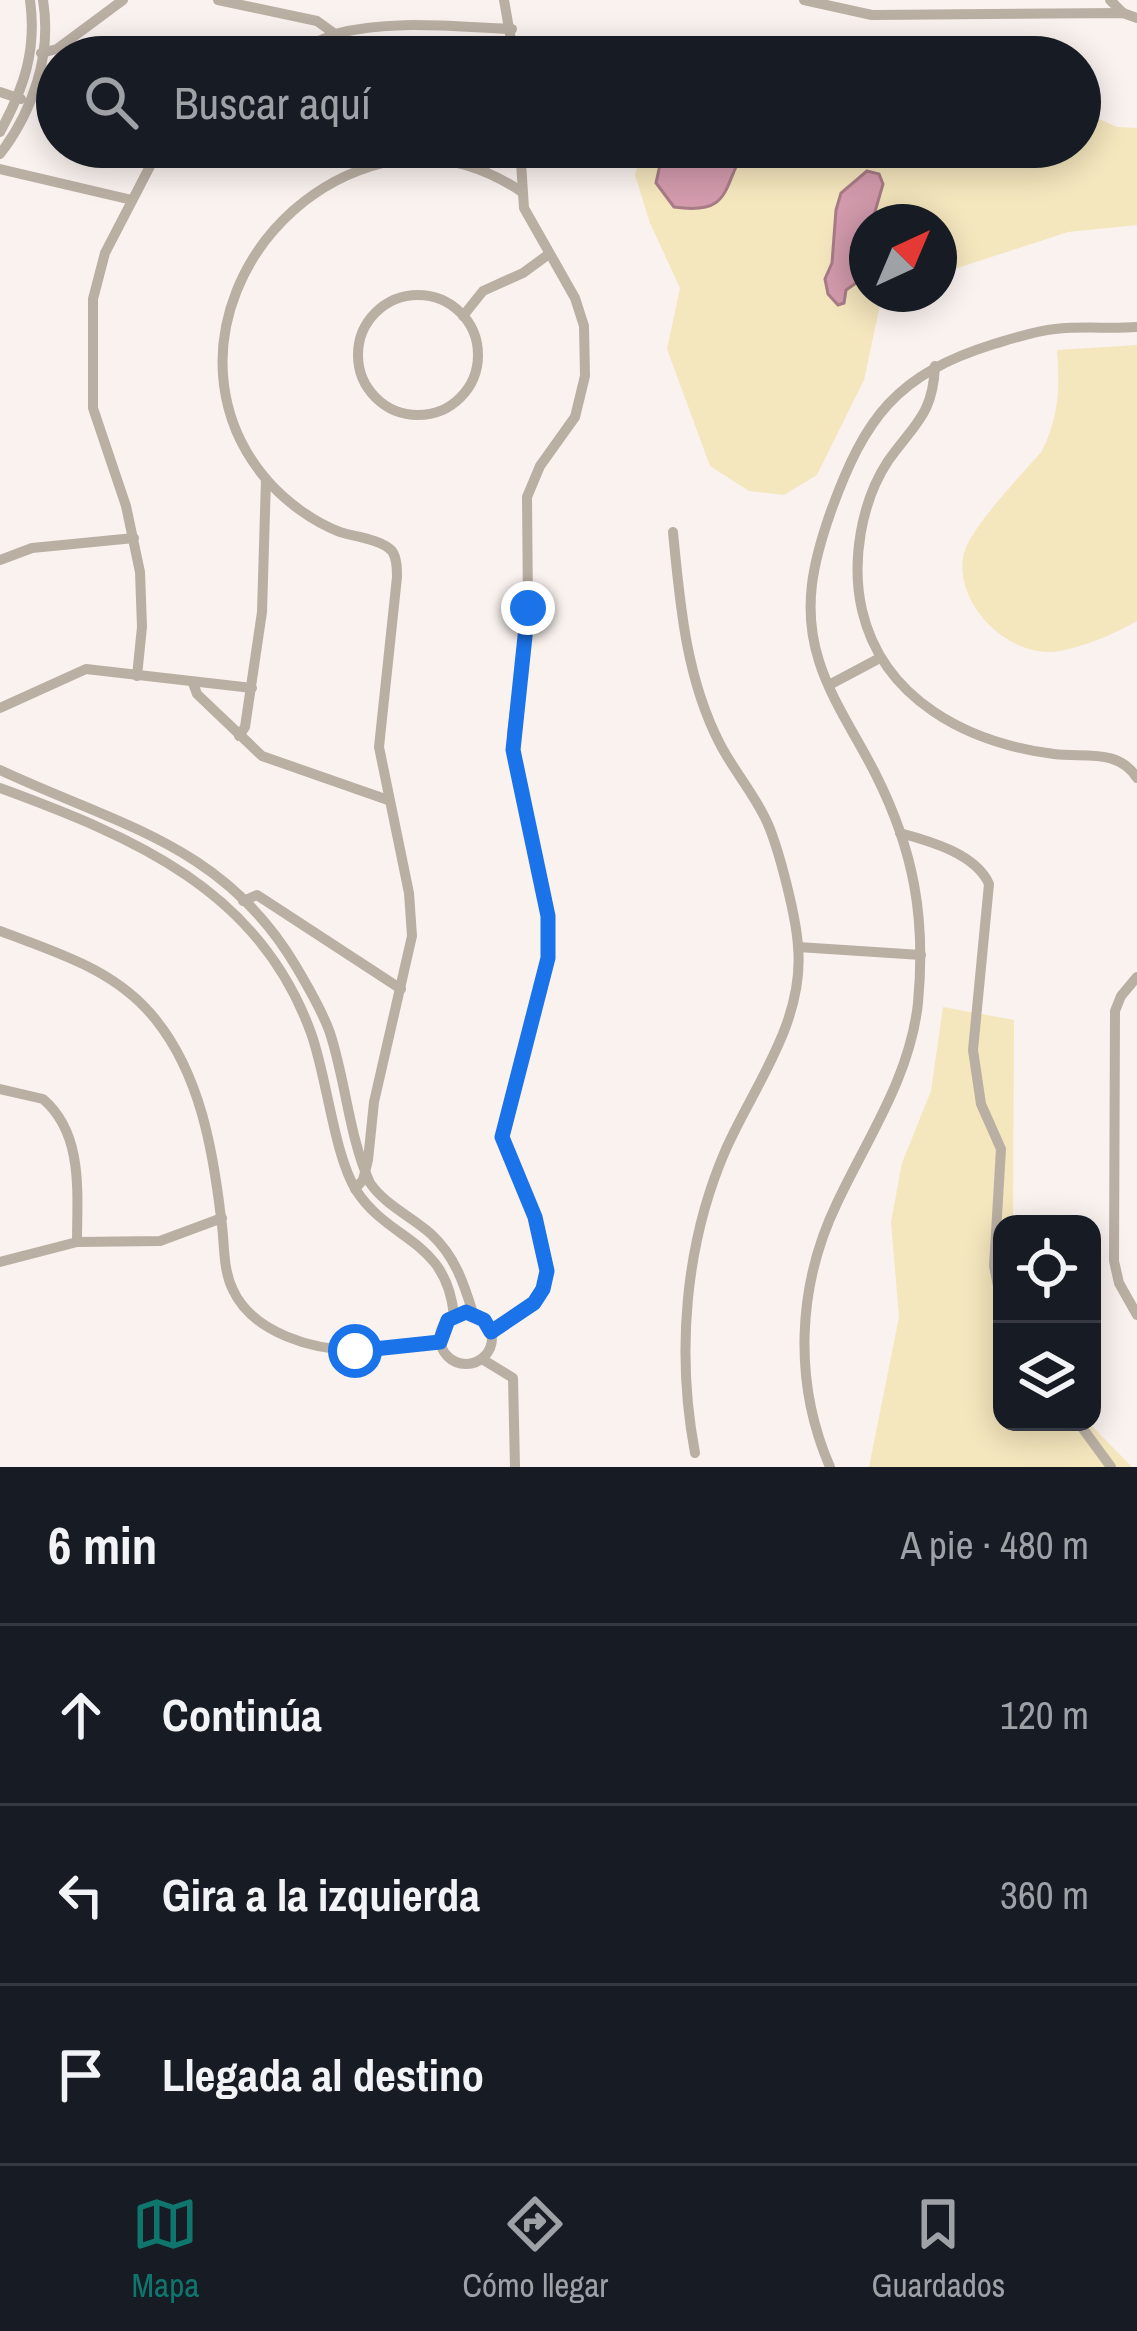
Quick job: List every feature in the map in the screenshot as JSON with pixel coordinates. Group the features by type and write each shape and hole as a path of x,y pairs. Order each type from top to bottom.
{"street":[{"path":"30,0 36,45"},
{"path":"39,36 43,0"},
{"path":"75,36 123,0"},
{"path":"218,0 317,21 335,34"},
{"path":"504,0 512,36"},
{"path":"804,0 872,15 1123,13 1137,17"},
{"path":"1057,14 1069,0"},
{"path":"1110,0 1123,13"},
{"path":"330,36 386,27 512,29"},
{"path":"0,154 24,101 36,56"},
{"path":"0,92 24,101"},
{"path":"0,132 24,101"},
{"path":"137,676 143,604 134,538 99,430 91,384 97,278 149,168"},
{"path":"355,1189 365,1172 374,1102 412,936 379,726 396,560 383,545 313,518 266,478 244,446 230,406 223,353 232,302 260,245 290,211 336,178 365,168"},
{"path":"476,168 522,192"},
{"path":"487,172 499,168"},
{"path":"491,1332 534,1303 547,1271 535,1217 502,1137 548,958 548,916 513,750 528,608 527,497 540,466 575,417 586,376 584,326 575,298 530,224 521,168"},
{"path":"0,169 132,200"},
{"path":"463,316 483,291 523,273 549,254"},
{"path":"431,296 463,316 474,334 475,375 449,407 430,415 409,415 372,395 362,379 359,342 378,310 394,300 431,296"},
{"path":"830,1467 806,1378 804,1317 813,1261 836,1204 902,1076 917,1008 922,918 900,833 829,685 810,629 808,597 817,553 850,465 876,420 910,381 969,352 1050,329 1137,327"},
{"path":"935,366 927,414 887,463 868,502 859,547 859,595 878,659 917,701 946,719 986,736 1053,754 1119,760 1137,778"},
{"path":"239,736 245,727 262,612 266,478"},
{"path":"673,532 683,634 699,692 720,743 766,820 779,855 798,947 791,1011 776,1052 725,1151 690,1268 686,1405 695,1453"},
{"path":"0,560 32,548 134,538"},
{"path":"829,685 878,659"},
{"path":"0,708 86,669 252,688"},
{"path":"193,683 197,694 239,736 275,763 388,800"},
{"path":"0,770 143,831 210,869 245,898 283,944 329,1030 365,1172 385,1201 434,1236 445,1250 473,1313"},
{"path":"0,788 147,852 198,880 235,911 269,952 298,1000 327,1083 355,1189 376,1213 433,1260 449,1285 454,1315"},
{"path":"900,833 927,840 966,860 989,884 973,1050 981,1104 1001,1149 997,1215"},
{"path":"235,911 245,898 257,895 401,989"},
{"path":"0,931 84,962 133,995 178,1052 196,1096 221,1218 227,1274 244,1307 274,1330 323,1346 355,1351 440,1342"},
{"path":"798,947 921,955"},
{"path":"1137,977 1115,1011 1114,1083 1114,1262 1119,1283 1137,1315"},
{"path":"0,1089 43,1099 66,1132 76,1164 77,1242"},
{"path":"0,1262 77,1242 160,1241 221,1218"},
{"path":"473,1313 491,1332 490,1347 482,1359 465,1364 449,1357 440,1342 443,1326 454,1315 473,1313"},
{"path":"482,1359 513,1378 515,1467"},
{"path":"1085,1431 1112,1467"}],"shaded area":[{"path":"1101,120 1137,128 1137,225 1068,232 957,268 957,204 849,204 849,312 879,312 864,380 817,475 784,495 749,491 710,466 667,349 680,288 650,223 637,168 1101,168"},
{"path":"659,168 736,168 724,194 707,207 674,207 656,183"},
{"path":"867,171 879,174 883,184 877,204 849,204 849,288 844,303 838,305 828,294 825,279 832,263 841,193"},
{"path":"1137,345 1137,621 1060,651 1022,647 988,624 976,608 967,591 964,553 987,515 1042,451 1057,402 1057,350"},
{"path":"943,1007 1014,1020 1013,1215 993,1215 993,1431 1097,1431 1132,1467 869,1467 899,1317 891,1222 902,1163 931,1091"}],"route":[{"path":"355,1351 440,1342 448,1320 466,1312 479,1316 491,1332 534,1303 543,1289 545,1250 502,1137 548,958 548,916 512,734 528,608"}]}
